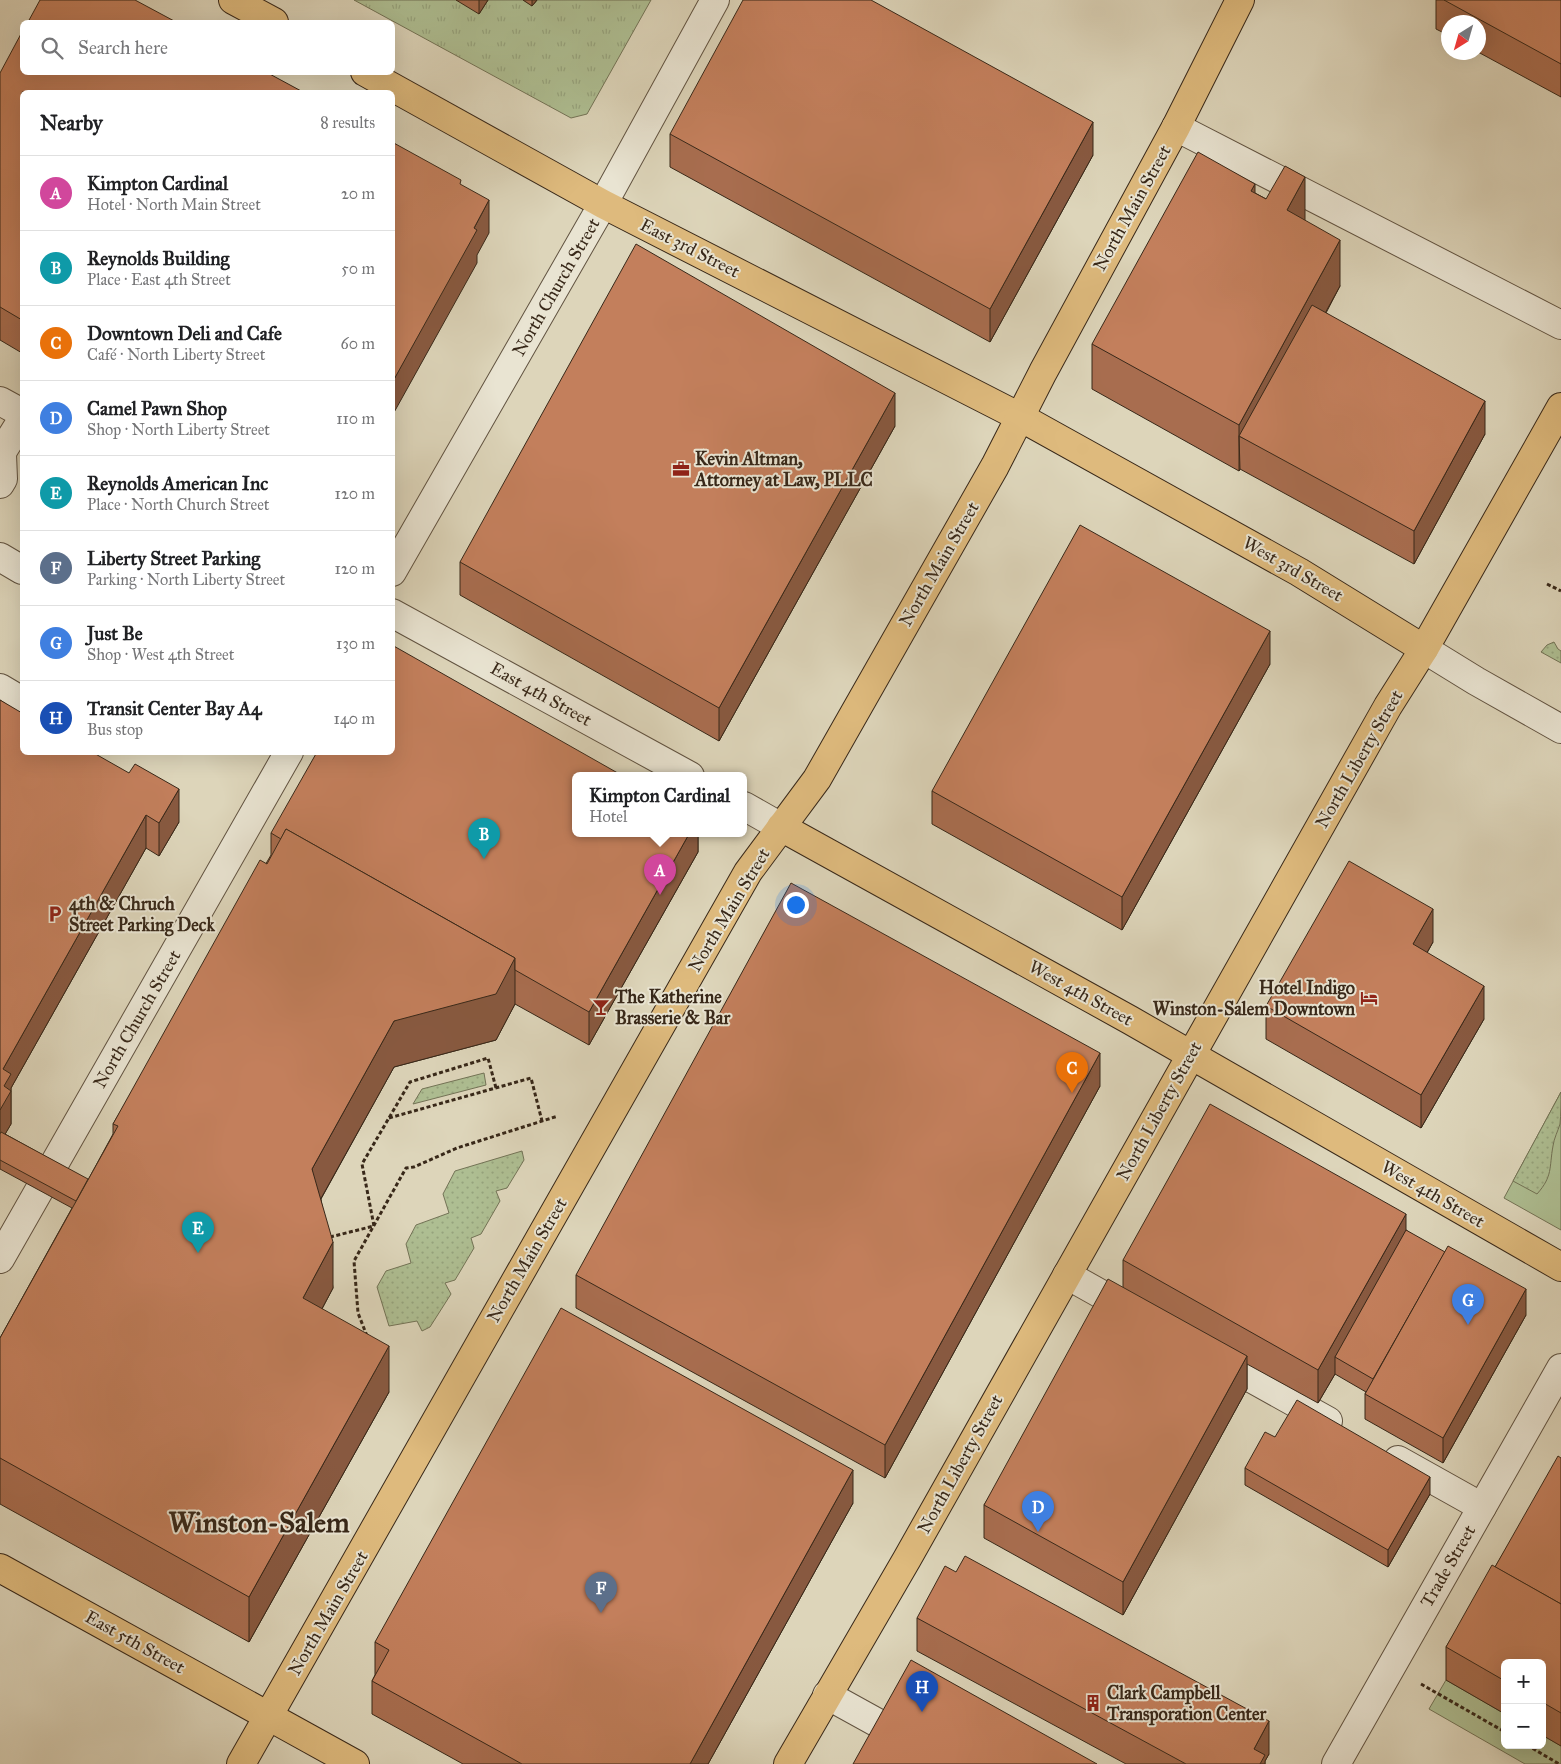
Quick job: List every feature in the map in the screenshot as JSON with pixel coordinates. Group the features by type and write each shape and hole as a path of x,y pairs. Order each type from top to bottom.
{"main road":[{"path":"233,0 270,20"},
{"name":"North Main Street","path":"241,1764 748,872 817,779 990,474 1042,372 1176,127 1240,0"},
{"name":"East 3rd Street","path":"370,75 603,204 1020,417"},
{"name":"North Liberty Street","path":"788,1764 1388,706 1424,649 1561,407"},
{"name":"West 3rd Street","path":"1020,417 1299,572 1424,649"},
{"name":"West 4th Street","path":"781,827 1121,1015 1561,1267"},
{"name":"East 5th Street","path":"0,1568 355,1764"}],"street":[{"name":"North Church Street","path":"395,567 603,204 715,0"},
{"path":"1176,127 1561,325"},
{"path":"0,402 20,413"},
{"path":"0,484 3,479 1,454 20,423"},
{"path":"0,557 20,569"},
{"name":"East 4th Street","path":"395,615 683,772"},
{"name":"West 3rd Street","path":"1424,649 1476,682 1561,729"},
{"path":"0,688 20,700"},
{"name":"North Church Street","path":"0,1259 287,755"},
{"path":"747,808 781,827"},
{"path":"1067,1275 1153,1323"},
{"path":"1196,1348 1353,1435"},
{"name":"Trade Street","path":"1336,1764 1561,1368"},
{"path":"1379,1450 1482,1507"},
{"path":"827,1695 952,1764"}],"path":[{"path":"374,1226 362,1164 410,1082 488,1058 496,1088"},
{"path":"389,1118 531,1078 542,1121"},
{"path":"367,1337 358,1313 354,1261 406,1168 414,1167 457,1148 558,1116"},
{"path":"329,1238 374,1226"},
{"path":"1391,1667 1501,1730"},
{"path":"1534,1749 1559,1764"}],"green space":[{"path":"354,0 523,0 532,6 537,0 651,0 587,114 571,118 395,22 395,20 391,20"},
{"path":"1554,642 1561,651 1561,663 1541,652 1547,645"},
{"path":"484,1073 486,1085 413,1104 422,1089"},
{"path":"1561,1092 1561,1230 1504,1198"},
{"path":"1561,1092 1560,1124 1554,1143 1550,1172 1546,1182 1537,1194 1513,1181"},
{"path":"522,1151 524,1160 507,1188 496,1191 500,1201 481,1234 471,1238 474,1248 455,1280 445,1283 451,1294 430,1327 422,1331 417,1321 389,1326 377,1287 386,1271 411,1263 406,1244 416,1225 449,1213 443,1194 455,1171"},
{"path":"1446,1680 1501,1712 1501,1749 1546,1749 1546,1737 1561,1746 1561,1764 1525,1764 1429,1709"}],"building":[{"path":"40,0 135,0 172,20 29,20"},
{"path":"743,0 871,0 1093,122 990,309 670,134"},
{"path":"1444,0 1561,0 1561,64 1486,23 1486,15 1471,15"},
{"path":"20,36 20,75 272,75 299,90 20,90 20,319 0,307 0,73"},
{"path":"395,144 461,180 460,184 489,200 474,228 477,230 395,378"},
{"path":"1198,152 1255,184 1251,191 1266,199 1285,166 1305,177 1287,210 1340,240 1239,425 1092,344"},
{"path":"636,244 895,393 719,708 460,562"},
{"path":"1312,305 1485,401 1414,531 1239,436"},
{"path":"1080,525 1270,631 1122,897 932,791"},
{"path":"395,647 616,772 572,772 572,837 687,837 589,1012 515,970 515,958 286,829 281,839 271,833 315,755 395,755"},
{"name":"4th & Chruch Street Parking Deck","path":"0,700 20,712 20,755 97,755 129,773 135,764 179,789 159,823 146,815 3,1069 11,1074 4,1086 11,1091 0,1110"},
{"path":"286,829 515,958 496,994 394,1021 312,1169 333,1242 303,1298 389,1346 249,1597 0,1458 0,1338 118,1126 113,1124 260,860 267,864"},
{"name":"Hotel Indigo Winston-Salem Downtown","path":"1349,861 1433,909 1413,944 1484,986 1421,1095 1266,1006"},
{"path":"791,883 1100,1053 885,1445 576,1275"},
{"path":"1210,1104 1406,1214 1318,1370 1123,1260"},
{"path":"1,1132 88,1179 76,1201 0,1160"},
{"path":"1406,1230 1445,1252 1373,1379 1335,1357"},
{"path":"1448,1246 1526,1289 1443,1438 1365,1394"},
{"path":"1108,1279 1247,1356 1123,1582 984,1505"},
{"path":"561,1308 853,1470 690,1764 522,1764 372,1681 389,1650 375,1642"},
{"path":"1297,1400 1430,1477 1388,1550 1245,1468 1265,1432 1275,1437"},
{"path":"1558,1456 1561,1458 1561,1604 1495,1567"},
{"path":"965,1556 1269,1721 1254,1749 1265,1755 1260,1764 1186,1764 917,1618 945,1566 956,1572"},
{"path":"1492,1565 1561,1604 1561,1713 1546,1704 1546,1659 1501,1659 1501,1679 1446,1647"},
{"path":"911,1660 1097,1764 853,1764"}],"place":[{"name":"Kevin Altman, Attorney at Law, PLLC","path":"681,469"},
{"name":"Reynolds Building","path":"484,859"},
{"name":"Kimpton Cardinal","path":"660,895"},
{"name":"4th & Chruch Street Parking Deck","path":"55,914"},
{"name":"Hotel Indigo Winston-Salem Downtown","path":"1369,998"},
{"name":"The Katherine Brasserie & Bar","path":"601,1007"},
{"name":"Downtown Deli and Cafe","path":"1072,1093"},
{"name":"Reynolds American Inc","path":"198,1253"},
{"name":"Just Be","path":"1468,1325"},
{"name":"Camel Pawn Shop","path":"1038,1532"},
{"name":"Liberty Street Parking","path":"601,1613"},
{"name":"Clark Campbell Transporation Center","path":"1093,1703"},
{"name":"Transit Center Bay A4","path":"922,1712"}],"district":[{"name":"Winston-Salem","path":"259,1522"}]}
